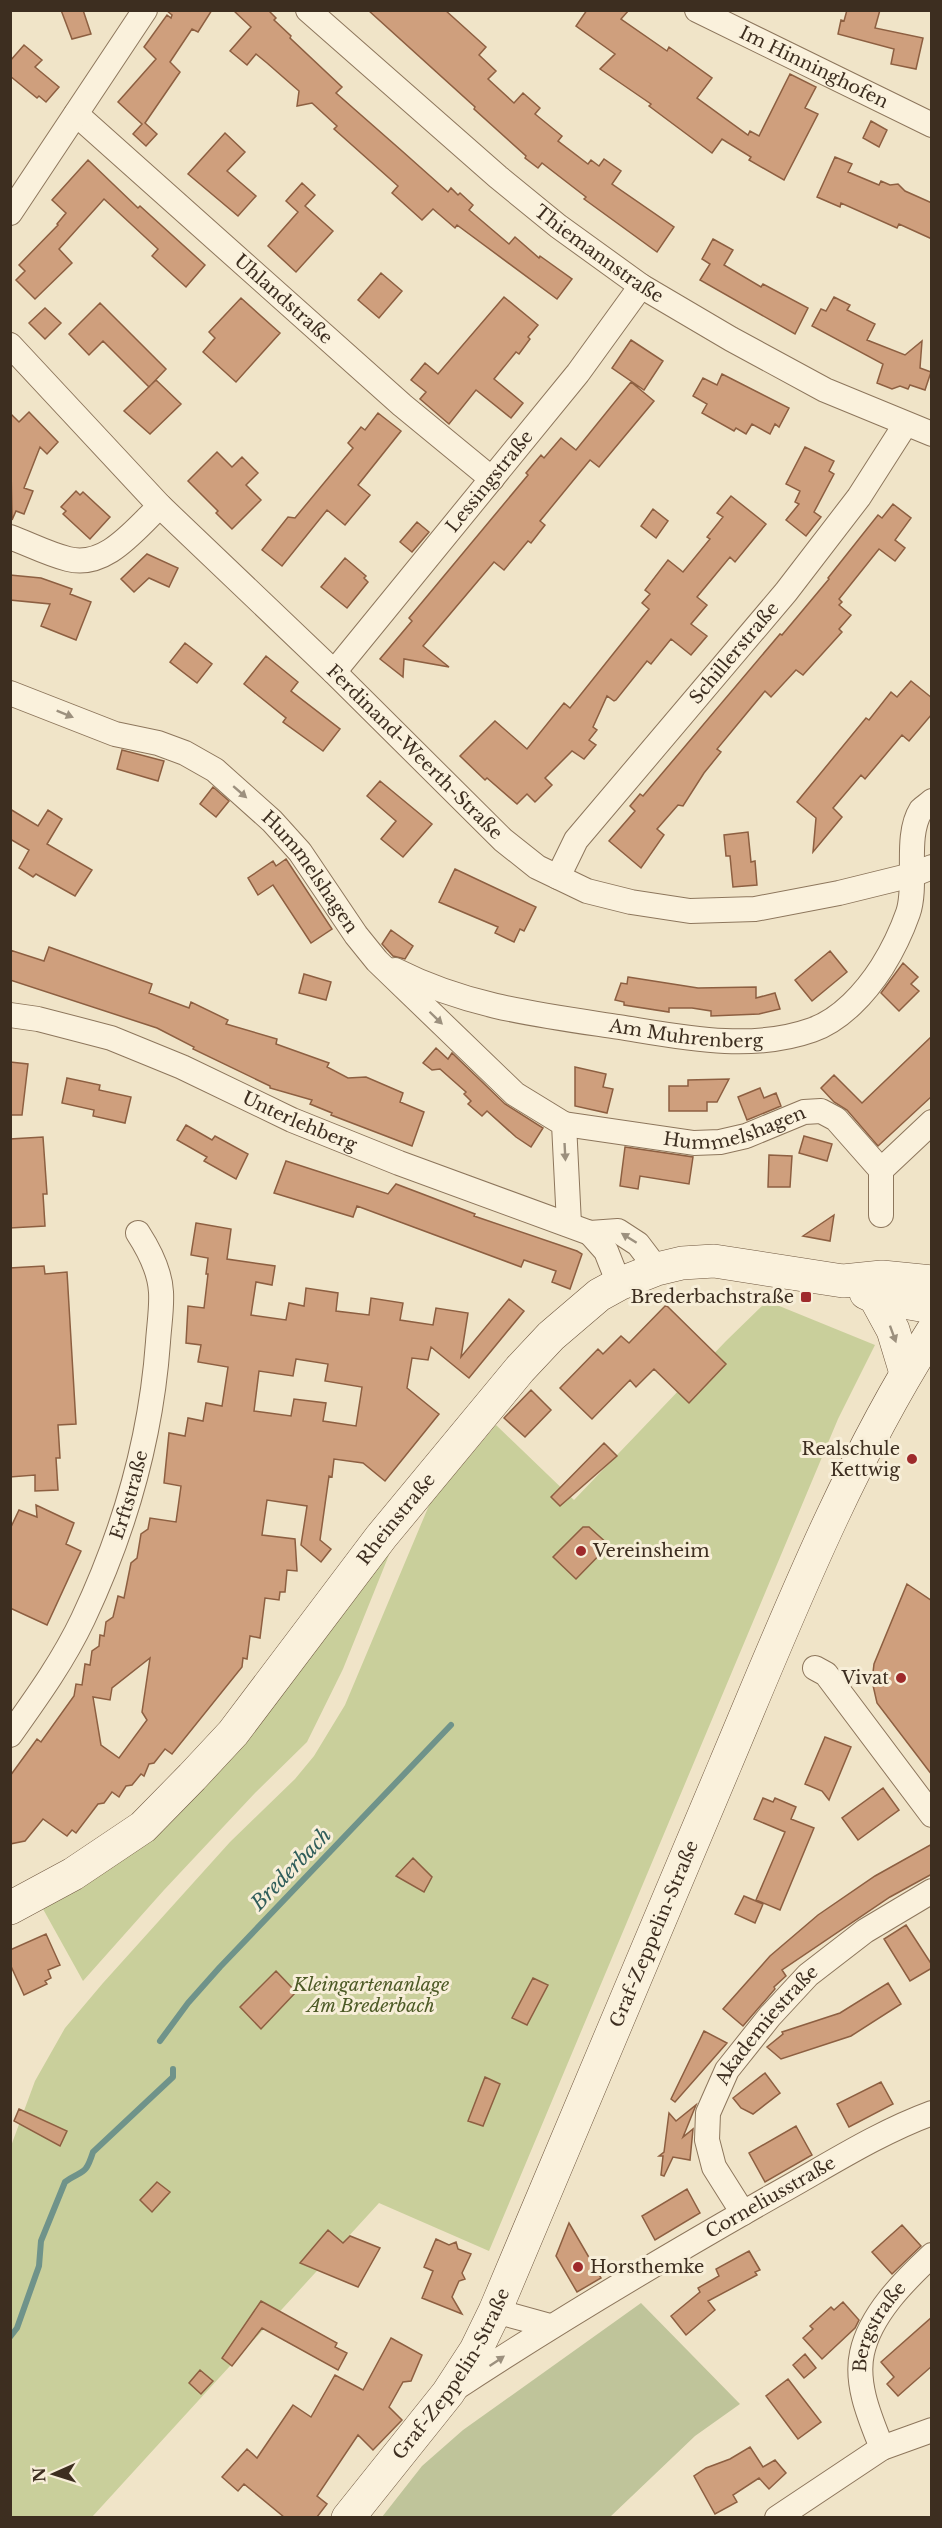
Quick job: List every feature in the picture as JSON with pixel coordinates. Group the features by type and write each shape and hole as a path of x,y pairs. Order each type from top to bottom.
{"street":[{"path":"10,213 145,10"},
{"name":"Thiemannstraße","path":"308,10 498,177 558,226 641,286 825,390 932,434"},
{"name":"Im Hinninghofen","path":"697,10 932,125"},
{"name":"Uhlandstraße","path":"76,114 402,405 492,479"},
{"name":"Lessingstraße","path":"334,672 579,373 641,286"},
{"name":"Ferdinand-Weerth-Straße","path":"10,345 160,506 334,672 503,840 537,867 587,891 631,902 690,911 755,909 839,893 922,871"},
{"name":"Schillerstraße","path":"558,877 576,840 786,592 860,497 905,424"},
{"path":"10,537 69,560 91,561 107,554 160,506"},
{"name":"Hummelshagen","path":"10,693 116,734 158,743 185,753 215,770 272,821 300,852 377,961 515,1094 564,1124 694,1143 720,1143 746,1136 804,1112 821,1111 836,1119 881,1170"},
{"name":"Am Muhrenberg","path":"377,961 418,982 488,1006 518,1012 705,1040 760,1040 792,1036 814,1029 836,1017 855,1000 882,966 908,912 922,871 915,829 921,810 932,801"},
{"name":"Unterlehberg","path":"10,1015 38,1019 111,1038 182,1067 302,1124 399,1163 580,1228 618,1231 638,1244 657,1269"},
{"path":"881,1215 881,1170 932,1122"},
{"path":"564,1124 580,1228 606,1251 620,1284"},
{"name":"Erftstraße","path":"10,1735 42,1691 78,1628 131,1498 146,1432 156,1367 161,1291 150,1251 138,1233"},
{"name":"Rheinstraße","path":"10,1908 73,1875 143,1827 192,1777 233,1733 381,1537 520,1368 573,1316 599,1295 657,1269 682,1263 714,1261 843,1281 882,1277 932,1282"},
{"name":"Rheinstraße","path":"843,1281 875,1297 932,1307"},
{"path":"875,1297 892,1330 906,1373"},
{"name":"Graf-Zeppelin-Straße","path":"348,2517 448,2393 476,2350 495,2312 777,1644 870,1438 932,1332"},
{"path":"815,1668 826,1674 932,1815"},
{"name":"Akademiestraße","path":"743,2213 714,2167 707,2140 708,2113 727,2070 770,2016 808,1975 865,1931 932,1891"},
{"name":"Corneliusstraße","path":"448,2393 550,2326 743,2213 877,2136 932,2113"},
{"name":"Bergstraße","path":"882,2448 868,2413 861,2354 868,2336 899,2285 932,2255"},
{"path":"495,2312 550,2326"},
{"path":"777,2517 882,2448 932,2430"}],"green space":[{"name":"Kleingartenanlage Am Brederbach","path":"767,1301 875,1345 838,1419 489,2251 379,2203 92,2517 11,2518 11,2146 35,2081 65,2028 230,1842 295,1779 314,1756 345,1705 430,1503 496,1425 574,1500"},
{"path":"395,1540 343,1669 307,1742 255,1793 164,1890 83,1981 43,1909 82,1888 141,1841"},
{"path":"641,2303 740,2404 695,2436 610,2517 382,2517 422,2466 463,2430"}],"building":[{"path":"61,10 83,10 91,34 72,39"},
{"path":"166,10 212,10 198,32 192,29 170,62 180,72 145,123 157,134 146,146 133,134 142,124 118,102 156,59 144,47 167,15 171,18 172,15"},
{"path":"233,10 268,10 276,18 274,20 291,36 290,38 342,87 336,93 448,192 451,188 458,195 460,193 473,205 469,210 509,244 515,237 539,258 540,256 572,279 557,299 457,225 455,228 433,209 422,220 392,193 398,186 334,129 337,126 312,103 297,106 299,91 256,54 247,65 230,51 251,27"},
{"path":"368,10 445,10 486,47 479,55 496,71 488,79 514,103 523,93 540,108 535,114 562,136 558,141 588,164 591,160 599,166 604,159 621,171 612,184 674,227 657,252 584,199 586,197 542,163 538,168 525,158 526,156 474,109 475,107"},
{"path":"587,10 629,10 621,19 667,51 669,47 712,78 697,98 748,135 750,131 759,136 790,74 816,87 805,108 818,114 784,180 749,160 751,157 722,139 712,153 649,106 651,104 600,69 615,54 576,26"},
{"path":"847,10 880,10 875,28 923,38 916,69 891,64 894,49 838,34 841,20 844,21"},
{"path":"24,45 42,60 35,67 59,87 46,102 39,96 37,98 10,76 10,61"},
{"path":"871,121 887,130 879,147 863,138"},
{"path":"225,133 245,152 227,171 256,196 238,216 188,174"},
{"path":"835,157 852,164 848,172 879,185 881,181 890,185 898,184 905,191 932,203 932,239 899,224 897,228 841,203 840,207 817,197"},
{"path":"88,160 138,208 140,206 205,265 186,287 152,256 158,249 104,199 59,249 72,263 35,299 16,280 25,271 19,265 58,225 66,213 52,200"},
{"path":"302,183 315,195 305,206 333,231 296,272 268,246 298,212 286,201"},
{"path":"713,239 733,250 724,265 761,287 763,284 808,308 795,334 700,280 710,264 702,259"},
{"path":"381,273 402,291 379,318 358,300"},
{"path":"504,297 538,325 519,354 516,352 494,379 523,403 511,418 476,390 449,424 420,399 426,392 411,380 425,363 438,374"},
{"path":"834,297 850,305 847,310 875,324 867,340 905,355 922,341 920,368 931,372 925,390 910,385 908,389 900,386 892,389 877,383 883,364 812,326 821,309 826,311"},
{"path":"241,298 280,333 236,382 203,352 215,338 209,332"},
{"path":"100,303 166,369 149,387 103,341 89,355 69,334"},
{"path":"45,308 61,323 45,339 29,323"},
{"path":"631,340 663,361 644,390 612,368"},
{"path":"722,374 789,408 779,427 775,424 770,434 752,424 746,434 736,428 734,431 702,413 707,404 693,396 703,378 717,385"},
{"path":"156,380 181,404 150,434 124,411"},
{"path":"631,382 654,401 599,467 590,460 540,521 545,525 531,543 528,541 504,570 494,562 423,646 449,667 404,659 403,677 380,659 412,621 409,618 528,475 526,473 541,455 544,458 561,438 576,450"},
{"path":"29,412 58,442 47,454 40,447 24,488 33,491 24,514 16,511 12,520 10,413 19,422"},
{"path":"378,413 401,431 358,485 370,495 345,525 327,510 282,566 262,550 288,517 295,518 353,448 348,443 361,427 365,430"},
{"path":"805,447 834,461 829,471 834,474 814,512 821,517 806,536 786,520 799,504 795,502 800,491 786,484"},
{"path":"217,452 232,467 242,457 258,473 246,485 261,500 232,529 216,513 218,511 188,481"},
{"path":"76,491 80,495 83,492 110,517 90,539 63,514 66,511 61,507"},
{"path":"731,496 766,524 735,562 730,557 697,597 707,605 691,624 707,636 691,655 671,639 651,664 647,661 616,700 607,696 593,727 597,730 589,740 596,745 584,759 572,751 545,778 552,785 535,802 527,794 517,804 487,778 485,780 460,756 495,721 527,749 564,703 570,708 649,609 642,603 650,594 645,590 668,560 683,572 710,539 707,537 723,517 717,513"},
{"path":"893,504 911,518 895,540 905,548 895,561 879,549 839,599 842,602 839,605 851,615 839,629 842,632 803,675 796,670 771,697 765,691 717,749 721,752 704,773 683,806 678,805 657,829 664,835 641,868 609,841 635,811 630,806 640,794 643,796 780,634 782,635 878,515 882,518"},
{"path":"653,509 668,521 656,538 641,526"},
{"path":"417,522 429,532 412,552 400,542"},
{"path":"147,554 178,568 169,587 149,578 134,592 121,579"},
{"path":"345,558 366,576 364,578 368,582 347,608 321,587"},
{"path":"10,575 41,578 72,589 70,594 91,602 76,640 41,626 50,604 10,600"},
{"path":"185,643 212,664 197,683 170,662"},
{"path":"266,656 298,682 291,691 340,729 323,751 283,722 286,718 244,684"},
{"path":"911,681 932,698 932,714 909,741 902,735 865,779 861,775 833,808 842,817 813,852 816,818 797,802 866,718 869,720 891,692 897,697"},
{"path":"122,750 164,761 158,781 117,769"},
{"path":"380,781 432,824 403,857 381,839 396,821 367,796"},
{"path":"213,787 229,801 216,817 200,804"},
{"path":"10,809 38,826 48,810 62,819 47,844 92,870 75,896 36,874 33,877 19,868 29,850 10,839"},
{"path":"748,832 751,862 755,861 757,885 733,887 730,856 726,856 724,835"},
{"path":"286,859 332,929 311,943 273,885 258,895 248,878 273,861 276,866"},
{"path":"455,869 536,907 524,931 520,929 514,942 495,933 498,927 439,902"},
{"path":"391,930 413,946 405,959 393,956 382,944"},
{"path":"49,947 152,984 149,993 189,1008 191,1002 228,1020 226,1024 277,1039 276,1044 329,1063 327,1067 348,1078 366,1077 403,1093 400,1102 424,1112 412,1146 331,1115 332,1113 310,1104 312,1100 270,1088 157,1028 10,980 10,950 44,961"},
{"path":"830,951 847,972 812,1001 795,980"},
{"path":"903,963 918,977 911,984 919,991 899,1011 881,993"},
{"path":"304,974 331,982 326,1000 299,993"},
{"path":"628,977 698,988 756,987 756,998 775,993 780,1009 759,1014 711,1016 711,1011 692,1008 669,1008 669,1012 624,1005 624,1002 615,1000 621,983 627,984"},
{"path":"932,1036 932,1096 878,1146 847,1110 834,1102 821,1088 834,1075 862,1103"},
{"path":"436,1048 448,1059 452,1053 505,1104 543,1128 531,1147 487,1111 482,1116 468,1104 471,1101 464,1094 466,1092 440,1069 432,1070 423,1063"},
{"path":"10,1062 28,1064 22,1115 10,1115"},
{"path":"575,1067 606,1074 603,1087 613,1089 607,1113 575,1106"},
{"path":"67,1078 100,1085 99,1090 131,1097 125,1123 93,1116 94,1110 62,1103"},
{"path":"729,1079 717,1102 707,1102 707,1111 669,1111 669,1086 688,1086 688,1080"},
{"path":"760,1088 764,1098 776,1093 781,1106 747,1120 738,1097"},
{"path":"186,1125 212,1140 215,1136 248,1154 236,1179 204,1161 207,1157 177,1140"},
{"path":"804,1136 832,1144 827,1161 799,1153"},
{"path":"43,1137 47,1194 43,1194 45,1226 10,1228 10,1139"},
{"path":"625,1147 693,1157 689,1184 640,1176 638,1189 620,1186"},
{"path":"769,1155 792,1156 790,1187 768,1187"},
{"path":"286,1161 388,1194 396,1184 475,1214 474,1216 577,1251 582,1254 570,1289 552,1282 556,1271 524,1260 521,1267 357,1206 353,1217 274,1193"},
{"path":"834,1215 830,1241 803,1236"},
{"path":"196,1223 231,1229 227,1259 275,1266 272,1285 256,1282 251,1315 286,1320 289,1303 304,1306 306,1288 338,1293 336,1311 369,1315 371,1298 403,1303 400,1320 433,1325 436,1308 468,1313 461,1357 509,1299 524,1311 469,1378 431,1347 428,1360 412,1358 407,1388 439,1414 385,1481 363,1463 334,1459 332,1477 329,1476 320,1540 331,1549 321,1562 301,1545 307,1506 267,1500 262,1535 295,1539 297,1571 287,1570 285,1592 280,1592 279,1600 265,1598 260,1638 250,1636 247,1659 243,1658 242,1667 172,1754 165,1749 154,1763 149,1764 144,1776 141,1774 132,1785 126,1786 119,1797 112,1792 104,1803 98,1804 76,1833 72,1830 67,1836 43,1819 25,1841 10,1844 10,1776 37,1739 41,1742 74,1696 76,1684 82,1685 85,1664 90,1665 92,1651 99,1646 100,1635 104,1636 106,1622 113,1617 118,1596 124,1598 131,1563 137,1558 141,1534 148,1529 150,1518 176,1522 181,1486 164,1483 169,1433 185,1436 188,1418 203,1421 206,1403 222,1406 228,1367 198,1362 201,1345 186,1343 188,1306 204,1308 208,1274 206,1274 208,1258 191,1255","holes":["296,1359 328,1364 325,1381 362,1387 356,1426 323,1421 326,1403 294,1399 291,1416 254,1411 259,1371 293,1376","150,1658 142,1712 147,1720 119,1758 101,1745 93,1697 110,1700 112,1688"]},
{"path":"44,1266 45,1274 67,1272 76,1424 58,1425 60,1458 56,1458 58,1490 35,1491 35,1475 10,1477 10,1268"},
{"path":"666,1305 726,1364 689,1403 654,1369 636,1387 630,1380 592,1419 560,1388 598,1349 603,1354 621,1336 629,1343"},
{"path":"531,1390 551,1410 525,1437 504,1418"},
{"path":"604,1443 617,1456 560,1506 551,1497"},
{"path":"36,1505 74,1523 66,1544 81,1551 47,1625 10,1608 10,1529 19,1510 37,1517"},
{"name":"Vereinsheim","path":"583,1527 589,1527 609,1545 576,1579 553,1557"},
{"name":"Vivat","path":"907,1584 932,1601 932,1775 877,1703 872,1681 874,1664"},
{"path":"825,1737 851,1747 829,1800 822,1791 805,1784"},
{"path":"883,1788 899,1810 858,1840 842,1818"},
{"path":"763,1798 773,1802 775,1798 796,1807 791,1819 814,1828 780,1910 756,1900 785,1832 754,1819"},
{"path":"932,1844 932,1874 890,1897 782,1970 786,1976 774,1987 775,1989 743,2026 723,2009 770,1956 818,1915 875,1876"},
{"path":"413,1858 432,1877 424,1892 396,1876"},
{"path":"744,1896 763,1904 755,1923 735,1914"},
{"path":"906,1925 932,1965 932,1968 910,1981 884,1939"},
{"path":"46,1934 60,1965 48,1970 51,1978 45,1981 47,1984 24,1995 10,1964 10,1950"},
{"path":"276,1971 296,1992 261,2029 240,2007"},
{"path":"533,1978 548,1985 527,2025 512,2018"},
{"path":"888,1983 901,2004 851,2036 781,2059 767,2047 783,2034 782,2032 840,2013"},
{"path":"704,2031 727,2043 675,2102 671,2099"},
{"path":"765,2073 780,2093 753,2114 741,2108 733,2098"},
{"path":"485,2077 500,2084 483,2126 468,2121"},
{"path":"881,2082 893,2104 849,2127 837,2104"},
{"path":"696,2105 683,2137 693,2129 690,2160 673,2157 664,2176 661,2175 663,2156 659,2156 664,2152 669,2113 676,2121"},
{"path":"19,2109 67,2131 60,2146 14,2121"},
{"path":"796,2126 812,2155 765,2182 749,2153"},
{"path":"157,2182 170,2192 152,2212 140,2200"},
{"path":"687,2189 700,2213 655,2240 642,2216"},
{"name":"Horsthemke","path":"569,2223 601,2278 577,2292 556,2256"},
{"path":"902,2225 921,2246 892,2274 872,2252"},
{"path":"328,2230 343,2243 350,2236 380,2248 358,2287 300,2263"},
{"path":"436,2239 449,2245 456,2242 458,2249 471,2254 462,2273 465,2279 459,2281 452,2297 462,2314 422,2298 433,2271 424,2267"},
{"path":"749,2251 760,2270 755,2272 757,2275 708,2301 715,2310 686,2335 671,2316 700,2292 698,2288 719,2276 716,2269"},
{"path":"261,2301 337,2343 335,2347 347,2353 338,2370 262,2328 232,2366 222,2358"},
{"path":"843,2302 859,2320 855,2328 822,2359 803,2338 813,2329 810,2326 831,2307 834,2310"},
{"path":"932,2317 932,2366 898,2396 887,2384 894,2377 881,2362"},
{"path":"391,2338 422,2355 411,2381 403,2382 389,2407 402,2420 373,2450 358,2435 317,2496 327,2504 317,2517 284,2517 244,2484 238,2491 222,2477 247,2449 257,2458 293,2405 311,2417 335,2375 363,2390"},
{"path":"805,2354 816,2368 804,2378 793,2365"},
{"path":"200,2370 213,2381 201,2394 189,2383"},
{"path":"788,2379 821,2422 798,2439 766,2396"},
{"path":"750,2447 763,2467 775,2460 786,2473 769,2489 759,2478 733,2495 737,2502 715,2514 694,2476"}],"waterway":[{"name":"Brederbach","path":"160,2041 188,2003 220,1967 451,1725"},
{"name":"Brederbach","path":"10,2337 17,2328 39,2266 41,2241 65,2182 83,2172 93,2152 173,2077 173,2069"}],"place":[{"name":"Brederbachstraße","path":"806,1297"},
{"name":"Realschule Kettwig","path":"912,1459"},
{"name":"Vereinsheim","path":"581,1551"},
{"name":"Vivat","path":"901,1678"},
{"name":"Horsthemke","path":"578,2267"}]}
